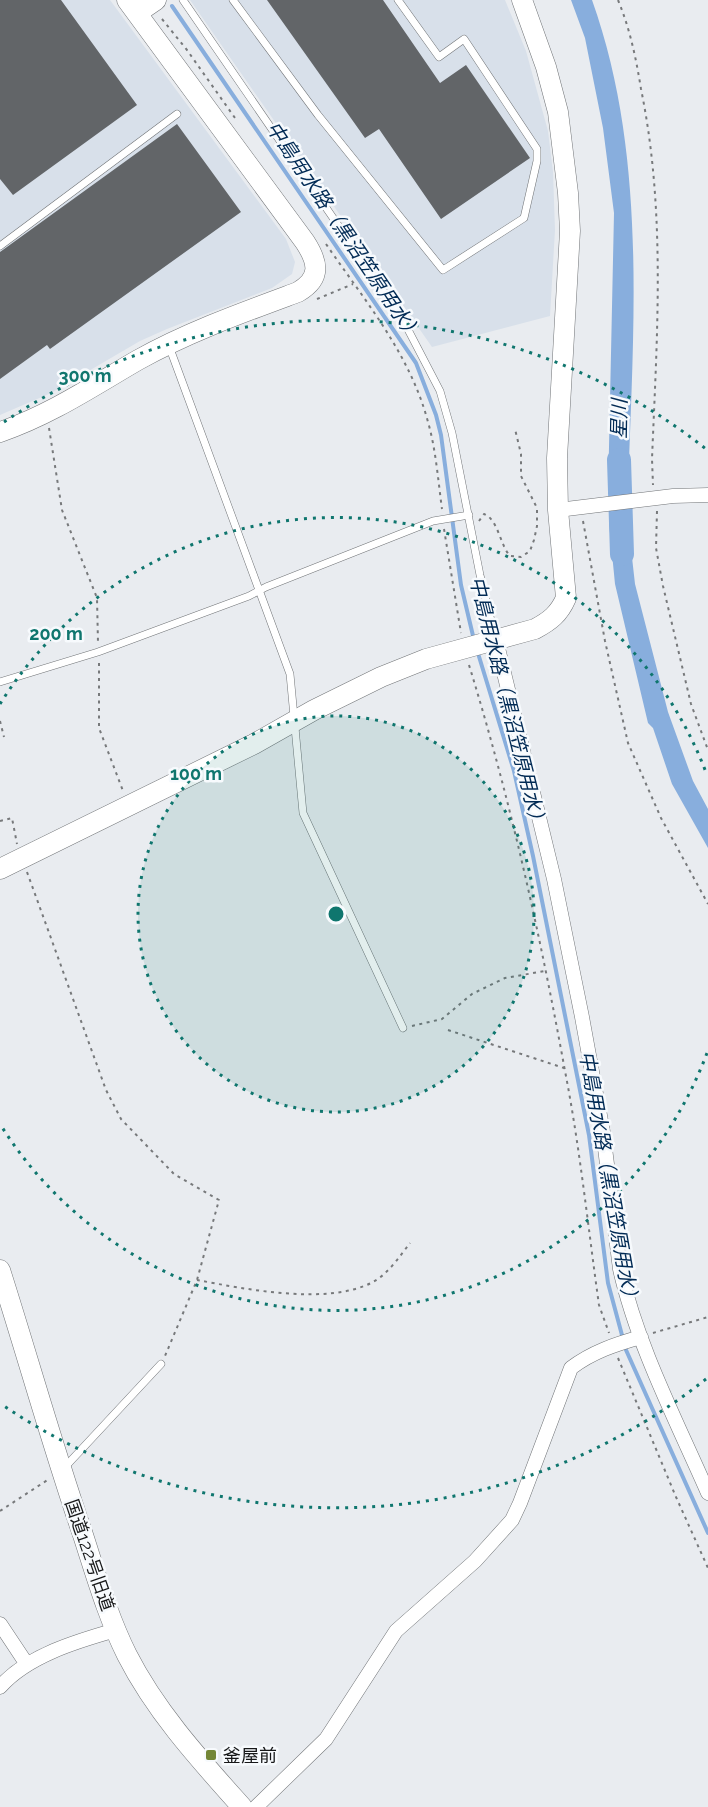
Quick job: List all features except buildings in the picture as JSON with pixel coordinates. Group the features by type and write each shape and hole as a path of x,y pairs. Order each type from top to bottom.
{"street":[{"path":"0,432 86,392 169,344 298,292 312,280 315,272 312,253 132,6 156,0"},
{"path":"0,869 254,744 381,677 426,659 535,629 549,621 562,607 566,598 558,510 558,419 570,231 568,193 558,112 546,67 522,0"},
{"path":"558,510 584,512 655,499 708,495"},
{"path":"475,645 548,855 598,1103 620,1269 636,1338 708,1493"},
{"name":"国道122号旧道","path":"0,1270 61,1471 116,1630 143,1684 188,1745 242,1807"},
{"path":"256,1807 326,1739 396,1631 475,1561 506,1528 520,1503 571,1368 585,1357 636,1338"},
{"path":"0,1624 26,1663"},
{"path":"0,1687 26,1663 91,1637 116,1630"}],"lane":[{"path":"183,0 402,318 440,391 452,433 480,575 475,645"},
{"path":"233,0 318,115 443,270 524,218 537,161 537,149 464,39 439,57 398,0"},
{"path":"0,246 177,114"},
{"path":"169,344 290,674 303,813 403,1028"},
{"path":"0,682 99,652 260,591 433,521 446,521 469,515"},
{"path":"61,1471 161,1364"}],"path":[{"path":"618,0 634,52 645,108 658,214 659,300 652,459 656,548 691,704 708,750"},
{"path":"45,412 62,510 97,598 99,728 128,806"},
{"path":"479,521 484,514 491,518 510,556 521,557 530,551 537,526 537,508 520,476 521,454 515,429"},
{"path":"584,512 605,641 628,743 661,818 708,904"},
{"path":"446,521 475,645 495,754 520,852 564,1068 599,1305 675,1497 708,1568"},
{"path":"0,721 4,737"},
{"path":"0,821 12,818 21,859 106,1090 121,1119 174,1174 219,1200 197,1280 161,1364"},
{"path":"403,1028 442,1019 472,994 505,978 545,971"},
{"path":"448,1030 564,1068"},
{"path":"197,1280 242,1289 317,1294 343,1293 374,1282 398,1260 410,1243"},
{"path":"636,1338 708,1317"},
{"path":"0,1511 61,1471"}],"shaded area":[{"path":"0,0 110,0 286,239 295,262 292,274 272,288 140,341 51,393 0,415"},
{"path":"190,0 505,0 526,51 548,131 553,172 555,230 550,316 432,347"}],"water":[{"path":"571,0 592,0 610,59 622,120 629,181 634,305 628,491 608,494 614,213 603,128 585,38"},
{"path":"628,522 635,584 668,712 693,781 708,809 708,848 672,784 653,728 648,723 615,584 609,523"}],"waterway":[{"name":"中島用水路（黒沼笠原用水）","path":"172,6 416,363 436,415 441,435 461,585 474,640"},
{"name":"星川","path":"619,460 622,554"},
{"name":"中島用水路（黒沼笠原用水）","path":"477,650 514,771 533,856 589,1135 608,1283 626,1350 708,1533"}],"place":[{"name":"釜屋前","path":"211,1755"}]}
